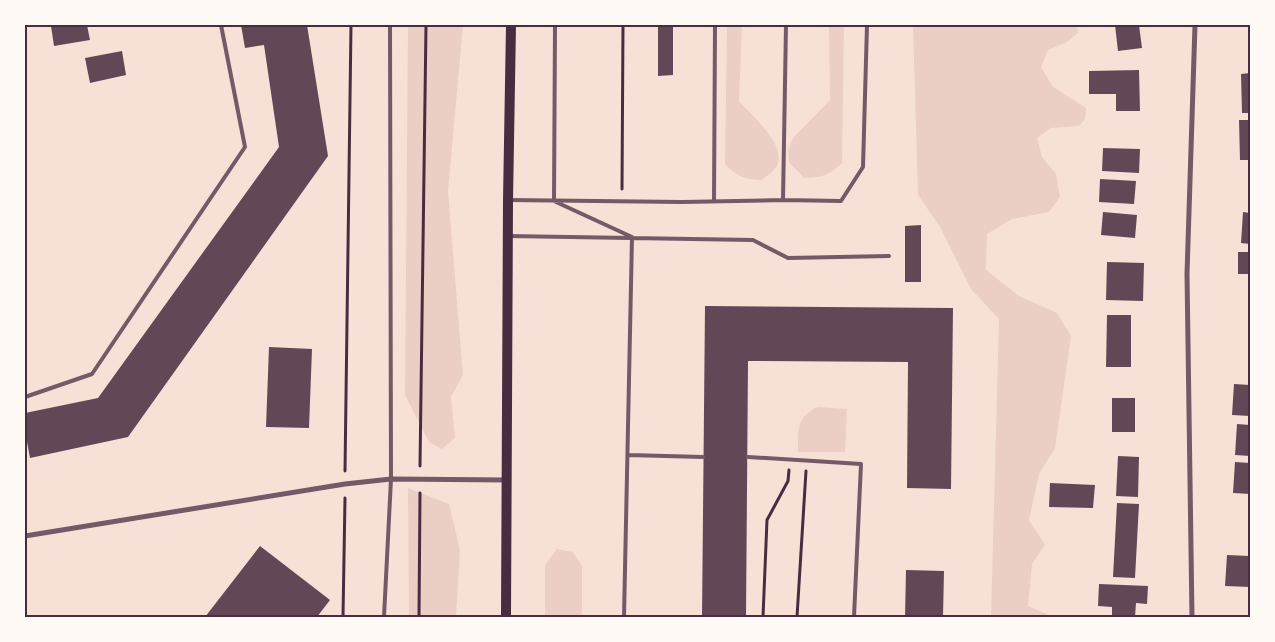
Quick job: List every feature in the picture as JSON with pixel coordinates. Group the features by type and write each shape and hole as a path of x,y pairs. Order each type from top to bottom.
{"main road":[{"path":"506,617 508,200 512,25"}],"street":[{"path":"1192,617 1187,274 1195,25"},
{"path":"25,536 345,484 391,479 507,480"}],"lane":[{"path":"25,397 92,374 246,147 221,25"},
{"path":"384,617 391,479 390,25"},
{"path":"554,201 555,25"},
{"path":"714,202 715,25"},
{"path":"783,200 786,25"},
{"path":"508,200 841,201 863,167 868,25"},
{"path":"554,201 632,238"},
{"path":"508,236 753,240 788,258 889,256"},
{"path":"624,617 632,238"},
{"path":"628,455 703,456"},
{"path":"748,456 861,464 854,617"}],"path":[{"path":"343,617 351,25"},
{"path":"419,617 426,25"},
{"path":"622,200 623,25"},
{"path":"763,617 767,520 788,481 789,459"},
{"path":"797,617 807,461"}],"shaded area":[{"path":"408,25 463,25 448,191 463,375 451,397 455,438 442,449 429,442 405,395"},
{"path":"727,25 742,25 739,101 772,138 779,155 775,168 761,180 741,177 725,164"},
{"path":"829,25 844,25 842,163 825,175 804,178 789,162 788,150 793,138 830,100"},
{"path":"913,25 1077,25 1078,33 1067,42 1048,50 1041,67 1053,87 1086,108 1085,119 1079,126 1051,128 1037,138 1042,157 1056,174 1060,197 1049,212 1012,219 987,234 986,270 1019,296 1057,313 1071,336 1055,448 1039,474 1029,520 1045,545 1032,564 1028,606 1047,614 1049,617 991,617 999,319 971,289 940,227 918,195"},
{"path":"818,407 847,409 845,452 798,452 799,431 802,420"},
{"path":"408,488 449,504 460,550 456,617 409,617"},
{"path":"557,549 573,552 582,566 582,617 545,617 545,565"}],"building":[{"path":"87,25 90,40 54,46 51,26"},
{"path":"241,25 307,25 328,156 128,437 30,458 25,431 25,413 98,398 279,147 264,45 245,48"},
{"path":"658,25 673,25 673,75 658,76"},
{"path":"1115,25 1139,25 1142,48 1118,51"},
{"path":"122,51 126,75 90,83 85,58"},
{"path":"1139,70 1140,111 1116,111 1116,94 1089,94 1089,71"},
{"path":"1250,73 1250,113 1242,113 1241,74"},
{"path":"1239,120 1250,120 1250,160 1240,160"},
{"path":"1103,148 1140,149 1139,173 1102,171"},
{"path":"1100,179 1136,181 1134,204 1099,202"},
{"path":"1103,212 1137,215 1135,238 1101,235"},
{"path":"1243,212 1250,213 1250,244 1241,243"},
{"path":"921,225 921,282 905,282 905,226"},
{"path":"1238,252 1250,252 1250,274 1238,274"},
{"path":"1107,262 1144,263 1143,301 1106,300"},
{"path":"705,306 953,308 951,489 907,488 908,362 748,361 746,617 702,617"},
{"path":"1107,315 1131,315 1131,367 1106,367"},
{"path":"269,347 312,349 309,428 266,427"},
{"path":"1234,384 1250,385 1250,416 1232,415"},
{"path":"1112,398 1135,398 1135,432 1112,432"},
{"path":"1237,424 1250,425 1250,456 1235,455"},
{"path":"1118,456 1139,457 1138,497 1116,496"},
{"path":"1235,462 1250,463 1250,494 1233,493"},
{"path":"1050,483 1095,485 1093,508 1049,507"},
{"path":"1117,503 1139,504 1135,578 1113,577"},
{"path":"260,546 330,600 317,617 205,617"},
{"path":"1227,555 1250,556 1250,587 1225,586"},
{"path":"906,570 944,571 943,617 905,617"},
{"path":"1099,584 1148,586 1147,604 1136,603 1135,617 1112,617 1112,607 1098,606"}]}
